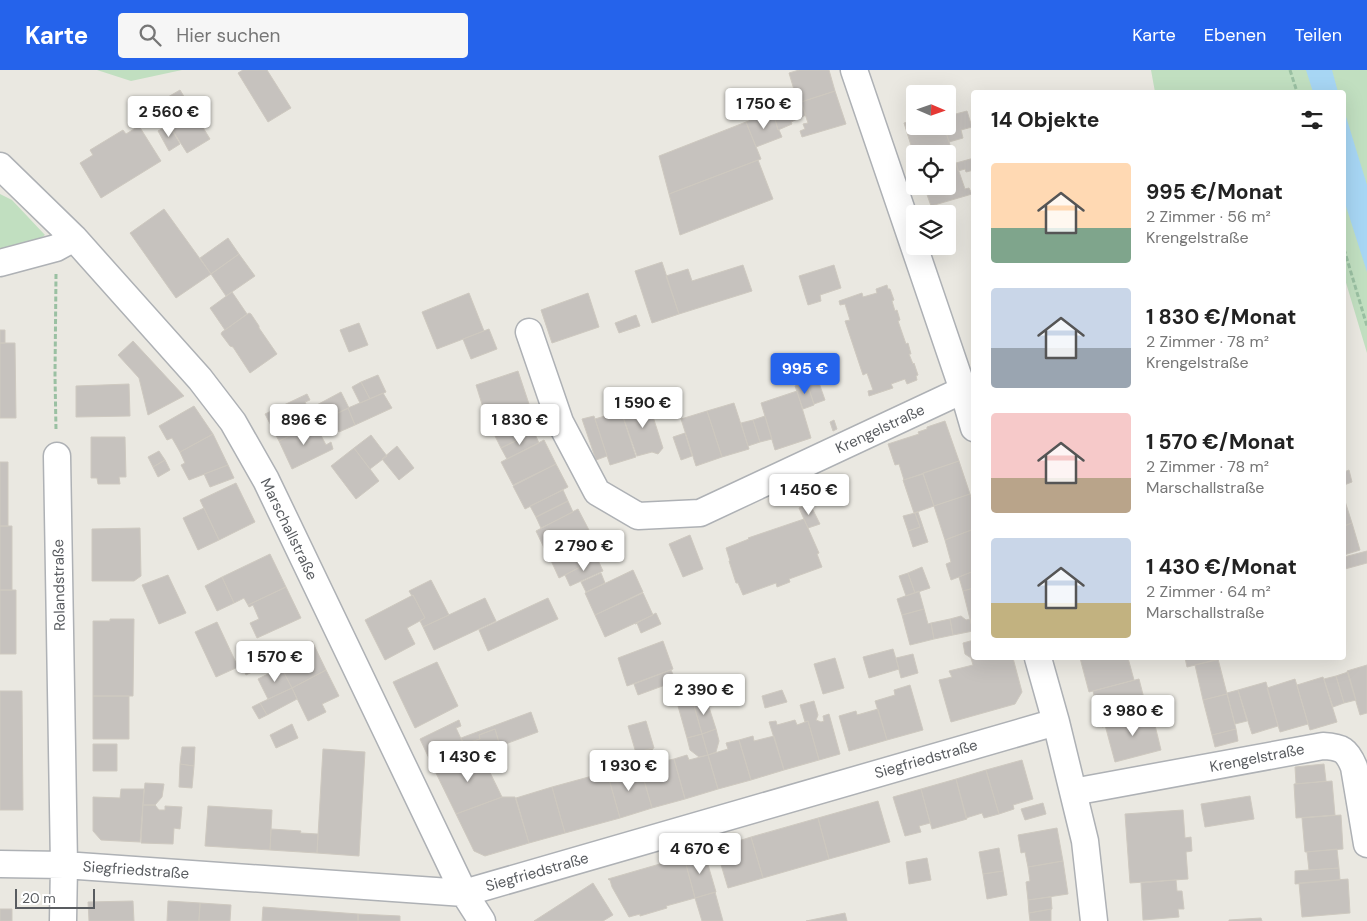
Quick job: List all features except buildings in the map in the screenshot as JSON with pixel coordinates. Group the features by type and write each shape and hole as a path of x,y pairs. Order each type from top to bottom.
{"street":[{"path":"854,70 968,388 971,408"},
{"name":"Marschallstraße","path":"0,166 65,243 200,379 233,422 266,480 464,893 482,921"},
{"path":"0,263 65,243"},
{"name":"Krengelstraße","path":"530,332 560,422 597,492 638,516 700,513 968,388"},
{"name":"Rolandstraße","path":"56,456 64,865 63,921"},
{"path":"1039,660 1074,792 1085,841 1094,921"},
{"name":"Siegfriedstraße","path":"0,864 64,865 464,893 1056,722"},
{"name":"Krengelstraße","path":"1074,792 1323,746 1334,747 1344,750 1354,767 1367,844"},
{"path":"462,921 464,893"}],"path":[{"path":"1290,70 1296,90"},
{"path":"56,456 55,375 65,243"},
{"path":"1346,256 1367,326"}],"green space":[{"path":"97,70 182,70 131,81"},
{"path":"1151,70 1367,70 1367,353 1346,283 1346,90 1155,90"},
{"path":"0,194 12,200 45,235 28,247 0,254"}],"water":[{"path":"1306,70 1332,70 1337,90 1312,90"},
{"path":"1346,117 1367,185 1367,272 1346,206"}]}
